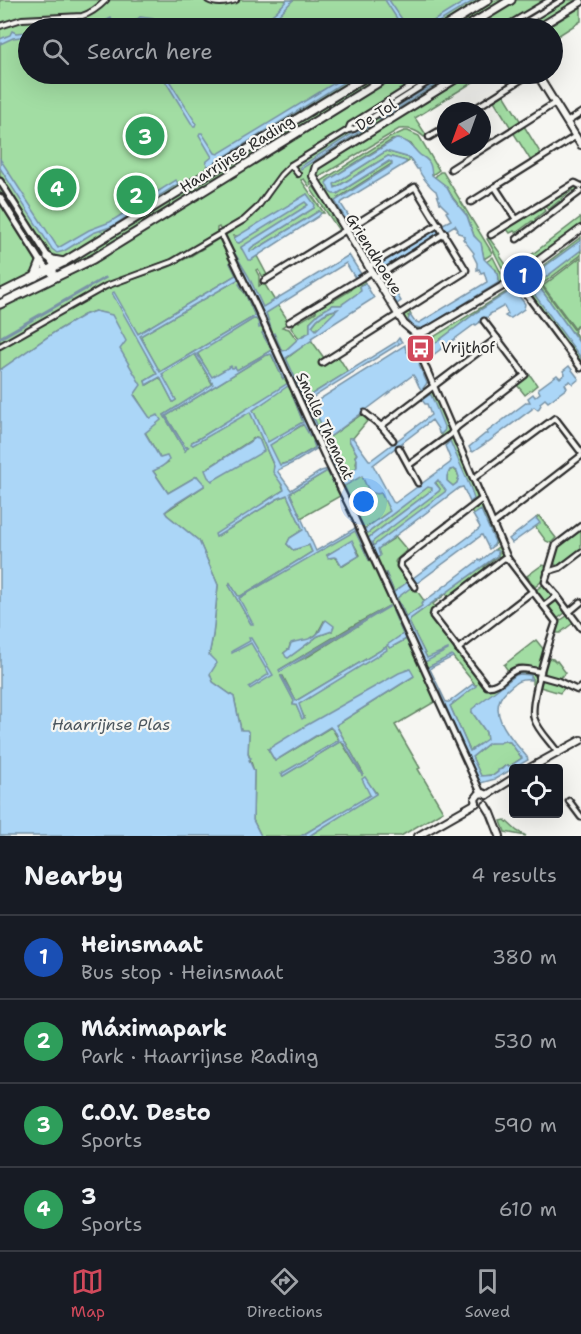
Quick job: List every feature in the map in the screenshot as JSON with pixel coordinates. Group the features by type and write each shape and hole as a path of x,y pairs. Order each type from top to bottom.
{"main road":[{"path":"459,18 488,0"},
{"path":"481,18 511,0"},
{"name":"Haarrijnse Rading","path":"0,294 64,262 354,84"},
{"name":"Haarrijnse Rading","path":"0,304 93,259 376,84"},
{"path":"48,257 64,262"},
{"path":"35,277 41,262"}],"street":[{"path":"37,18 89,14 106,0"},
{"path":"208,0 224,3 236,0"},
{"path":"520,18 550,0"},
{"path":"529,13 532,18 562,0"},
{"path":"555,18 581,2"},
{"path":"0,26 18,20"},
{"path":"373,113 398,93 416,84"},
{"path":"0,346 106,286 172,262 244,220 257,208 291,165 348,130 350,125 401,98 420,84"},
{"name":"De Tol","path":"316,183 313,176 316,166 448,84"},
{"path":"485,102 514,84"},
{"path":"543,84 581,145"},
{"path":"398,93 401,98"},
{"path":"491,144 555,103"},
{"path":"567,122 581,113"},
{"path":"429,137 437,132"},
{"path":"471,202 576,136"},
{"path":"451,169 472,156"},
{"path":"291,165 298,174"},
{"path":"0,181 48,257 55,278"},
{"name":"Griendhoeve","path":"316,183 398,315 404,324 416,334"},
{"path":"491,235 575,183 581,186"},
{"path":"264,281 415,187 465,266 465,272 322,363"},
{"path":"495,187 516,219"},
{"path":"517,239 581,191"},
{"path":"0,197 41,262 51,269"},
{"path":"289,322 439,224"},
{"path":"558,753 534,720 533,704 556,622 508,559 415,339 416,334 432,328 515,279 581,229"},
{"path":"375,278 444,233"},
{"name":"Smalle Themaat","path":"221,234 484,794"},
{"path":"515,279 581,368"},
{"path":"409,465 525,375 484,321"},
{"path":"381,426 497,338"},
{"path":"365,413 393,440"},
{"path":"474,478 555,418 581,454 493,524"},
{"path":"399,448 418,483"},
{"path":"415,587 400,566 401,561 482,499"},
{"path":"581,526 556,545 545,582 581,628"},
{"path":"548,572 560,568 581,552"},
{"path":"508,559 504,558 434,612 435,620 489,687 497,684 517,669 527,669 577,690 581,687"},
{"path":"458,649 533,591"},
{"path":"544,606 557,596"},
{"path":"569,612 581,602"},
{"path":"537,764 581,740"},
{"path":"476,803 476,797 509,780"},
{"path":"484,794 488,802 486,805 492,813 500,836"},
{"path":"569,801 581,817"},
{"path":"476,803 486,805"},
{"path":"418,836 476,803"}],"green space":[{"path":"0,0 581,0 557,18 18,18 18,84 454,84 425,103 455,84 470,84 441,102 437,102 437,104 415,118 427,136 424,137 413,130 399,129 316,179 317,171 309,175 311,185 309,186 304,179 301,180 324,213 319,211 250,251 252,247 314,208 307,194 239,236 233,236 239,243 305,201 308,205 241,248 251,260 257,256 267,275 263,277 258,269 256,270 259,276 259,286 264,283 275,301 263,308 248,277 233,254 268,327 266,313 278,305 289,322 282,327 289,329 297,340 282,351 306,409 332,461 332,468 365,535 429,486 432,488 367,539 380,555 377,549 396,537 407,550 395,562 410,581 394,592 386,573 384,574 424,662 427,658 409,622 410,619 498,555 499,553 494,550 498,547 502,554 500,558 498,556 449,597 446,594 433,604 435,607 431,611 431,618 485,688 499,685 519,671 532,673 537,677 535,685 532,684 532,677 527,674 472,712 486,732 487,740 470,751 450,706 476,685 452,656 426,668 440,693 469,762 480,782 475,786 436,701 395,725 443,811 401,836 309,836 376,793 364,777 371,795 301,836 261,836 253,820 254,771 248,753 249,733 241,730 234,697 213,682 209,673 209,655 218,585 199,541 165,512 204,486 197,476 168,493 153,471 168,462 160,458 145,432 150,419 134,394 140,385 119,349 106,314 95,311 84,315 0,370","holes":["269,197 253,217 225,235 223,241 229,260 220,238 169,267 110,287 73,307 72,302 105,284 177,257 217,233 217,228 223,230 247,215 260,201","230,263 239,279 140,336 160,372 255,316 240,283 248,294 258,321 253,319 197,353 212,378 230,367 237,370 270,351 262,333 268,338 283,379 271,354 264,356 166,416 185,447 188,447 185,451 164,415 213,385 195,354 161,374 176,400 173,402 160,377 147,385 145,381 157,374 114,295 138,334 236,275","288,384 253,410 268,443 303,422 292,394 312,437 304,424 269,445 279,465 290,462 318,446 371,560 355,530 239,598 251,624 229,585 230,583 238,596 241,596 312,552 309,545 293,550 287,544 290,538 303,530 287,495 216,537 284,490 250,411 193,445 192,442","256,437 261,444 205,470","352,541 360,555 343,566 334,557 327,555","389,606 309,656 279,670 356,624","394,610 415,651 413,652 406,639 390,648 388,645 403,634","324,621 332,631 318,636 292,655 284,653 290,645 307,641 317,634","386,647 386,650 298,704 304,717 302,718 281,676 296,701","414,676 336,725 363,773 362,775 341,741 283,776 282,774 339,740 331,727 275,761 268,749"]},
{"path":"581,7 581,21 563,33 563,18"},
{"path":"503,93 521,122 511,128 493,99"},
{"path":"524,126 541,154 531,161 513,132"},
{"path":"404,131 419,136 439,170 432,175 428,161 417,153 411,144 400,139 392,140 327,181 337,194 390,161 393,163 338,198 347,220 350,218 352,222 346,226 320,182 389,138"},
{"path":"386,151 411,160 406,163 406,161 388,156 335,188 334,184"},
{"path":"443,172 491,251 492,254 484,259 481,244 474,236 467,216 446,186 434,178"},
{"path":"313,186 342,228 340,232 311,189"},
{"path":"573,186 578,186 579,191 576,194 573,190 561,199 565,203 562,205 559,201 548,210 544,204"},
{"path":"542,206 545,211 535,219 538,223 536,225 532,221 516,233 514,231 510,233 506,228"},
{"path":"581,217 581,224 524,268 521,263"},
{"path":"581,237 581,240 527,280 581,357 581,364 520,283"},
{"path":"489,238 514,276 509,279 487,239"},
{"path":"581,250 581,255 541,285 575,331 581,345 537,284"},
{"path":"493,257 505,281 503,283 424,330 417,329 406,322 402,316 409,311 411,315 408,316 417,328 498,283 496,270 486,262"},
{"path":"581,257 581,321 575,329 543,286"},
{"path":"363,280 365,283 360,285 361,291 341,305 333,305 319,313 310,322 310,332 299,338 291,328 297,319 299,322 316,312 315,308 331,299 333,301"},
{"path":"508,287 417,342 418,336"},
{"path":"511,289 477,312 422,353 419,346"},
{"path":"339,309 316,330 312,326 324,314"},
{"path":"311,340 327,362 338,356 348,372 312,394 312,398 304,404 306,402 286,359"},
{"path":"530,375 537,385 525,395 517,385"},
{"path":"431,390 434,392 449,431 442,437 429,395 425,398 424,395"},
{"path":"312,404 325,432 331,436 362,414 364,410 366,412 363,415 368,420 353,438 349,438 357,454 355,456 357,467 350,474 349,472 341,476 336,467 336,461 308,407"},
{"path":"453,437 478,496 471,504 473,500 450,441 445,444 444,441"},
{"path":"454,469 459,477 453,486 447,481 447,476 450,470"},
{"path":"327,471 340,496 301,518 290,493"},
{"path":"360,476 369,491 381,492 390,511 364,529 344,486"},
{"path":"439,480 447,491 373,546 371,542 439,491 435,482"},
{"path":"478,505 484,508 497,543 494,545 495,541 481,511 473,515 471,511"},
{"path":"539,516 556,538 551,543 546,541 535,526 539,523 536,518"},
{"path":"581,530 581,549 557,566 554,563 558,547"},
{"path":"542,565 547,566 543,580 535,587 527,576"},
{"path":"545,583 555,597 545,605 535,591"},
{"path":"413,585 425,602 406,617 397,598"},
{"path":"556,599 566,612 556,620 546,606"},
{"path":"567,616 573,623 560,633 554,633 558,622"},
{"path":"536,640 544,650 539,668 518,667 509,672 504,665"},
{"path":"547,658 557,661 566,673 558,679 544,674"},
{"path":"543,678 565,687 560,693 540,687"},
{"path":"510,742 522,758 505,766 494,775 481,776 472,757 489,743"},
{"path":"505,820 526,836 505,832 501,821"}],"water":[{"path":"287,0 293,0 276,18 267,18"},
{"path":"385,0 389,0 401,18 397,18"},
{"path":"467,0 475,0 445,18 438,18"},
{"path":"12,31 18,33 18,37 0,44 0,39 10,35"},
{"path":"167,84 171,84 196,123 193,126"},
{"path":"333,84 341,84 208,167 206,162 212,157 200,133 218,154"},
{"path":"433,84 437,84 380,120 379,118"},
{"path":"372,121 374,123 301,169 300,167"},
{"path":"396,139 407,142 426,159 431,166 432,175 446,186 467,216 474,236 481,243 484,259 498,273 499,280 498,283 423,329 413,326 408,320 410,315 414,321 419,323 487,282 484,272 477,270 474,253 463,239 465,238 462,234 458,233 455,225 381,271 377,269 377,264 451,220 446,212 448,211 440,203 436,191 410,158 386,151 334,184 335,188 388,156 406,161 342,202 350,218 346,220 335,201 392,163 389,161 337,194 330,192 326,183"},
{"path":"0,159 58,248 89,230 110,222 176,180 178,184 113,226 93,233 57,253 52,249 0,168"},
{"path":"307,194 315,205 314,208 252,247 250,251 319,211 321,213 319,216 248,260 241,247 308,205 305,202 239,243 234,238"},
{"path":"358,232 375,259 371,262 354,234"},
{"path":"581,240 581,250 537,284 581,345 581,358 526,280"},
{"path":"234,252 263,307 349,255 361,274 355,278 346,263 266,313 271,328 269,328"},
{"path":"232,262 239,279 140,336 160,372 255,316 240,283 248,294 262,327 259,328 258,321 253,319 197,354 212,377 231,366 237,370 270,351 262,333 264,331 286,377 283,379 271,354 264,356 166,416 185,447 188,447 185,451 164,415 213,384 195,354 162,374 176,400 173,402 160,377 146,385 145,381 157,374 112,293 114,292 138,334 236,275 230,263"},
{"path":"385,275 401,301 397,304 381,278"},
{"path":"106,278 0,339 0,337"},
{"path":"365,283 374,298 311,338 312,340 286,358 306,401 303,404 271,333 274,333 282,351 286,350 310,332 310,322 319,313 333,305 341,305 361,291 360,286","holes":["338,309 316,330 312,326 317,319"]},
{"path":"510,291 516,292 525,304 524,309 508,318 505,316 508,314 504,306 419,365 427,383 422,390 413,375 331,436 325,432 312,404 405,345 411,355 422,353 477,312"},
{"name":"Haarrijnse Plas","path":"95,311 112,315 126,341 120,349 141,385 134,395 150,418 158,415 161,420 145,433 160,458 167,456 169,460 153,471 168,493 197,476 204,484 165,512 199,541 218,585 209,655 217,663 210,674 213,682 234,697 241,730 247,730 249,733 248,753 254,771 253,820 261,836 0,836 0,370 55,332"},
{"path":"399,338 402,342 312,398 310,397 396,342"},
{"path":"569,366 579,379 573,384 570,381 565,384 567,388 548,402 545,399 540,403 538,410 532,408 488,442 473,452 471,451 469,447 530,402 528,398 540,393 538,389 557,375 560,378 565,374 563,371"},
{"path":"288,383 292,389 288,386 253,410 268,442 303,422 292,394 294,393 313,437 303,424 270,445 280,465 315,448 313,442 315,441 318,448 278,472 291,490 321,471 329,469 345,503 327,471 290,493 316,551 357,527 372,558 369,560 355,531 239,598 253,624 251,624 229,585 230,583 238,596 241,596 312,552 309,545 293,550 287,544 290,538 303,530 287,495 216,537 215,534 284,490 273,472 274,466 250,412 193,445 191,444"},
{"path":"431,395 444,431 439,433 432,420 373,465 395,503 450,463 445,446 450,441 474,499 470,502 463,487 459,488 378,549 380,556 376,558 367,539 432,488 428,487 365,535 357,519 359,518 365,529 390,511 381,493 371,491 362,476 344,486 356,512 354,513 306,408 309,408 341,476 357,467 355,457 357,454 349,438 353,438 371,460 431,415 427,404 422,400","holes":["454,469 459,477 453,486 447,481 447,476 450,470","438,480 446,491 373,546 372,542 439,491 435,483"]},
{"path":"257,437 264,451 212,481 208,477 205,470"},
{"path":"481,510 495,542 494,545 489,549 482,535 397,598 406,617 479,560 494,550 498,551 498,555 410,619 409,622 427,658 448,649 425,662 384,574 386,573 394,592 479,529 473,515"},
{"path":"536,518 540,523 512,543 509,539"},
{"path":"352,540 359,556 342,566 337,558 328,558 327,555"},
{"path":"389,607 280,672 279,670"},
{"path":"395,610 415,653 406,639 390,648 387,645 403,634 393,611"},
{"path":"326,620 334,626 332,631 318,636 288,658 286,657 284,653 289,649 291,643 313,637"},
{"path":"249,638 273,675 250,689 249,687 269,674 251,643 232,653 250,641"},
{"path":"386,647 387,650 299,704 304,718 302,719 296,705 293,705 294,701 282,676 296,701"},
{"path":"452,655 453,657 430,669 446,702 473,684 476,686 450,706 470,751 487,739 486,732 472,709 516,675 531,675 531,680 517,682 506,691 500,699 498,708 503,726 528,760 521,764 513,764 522,758 510,742 489,743 472,757 481,776 494,775 505,766 509,766 509,771 495,779 481,783 476,777 440,693 426,668"},
{"path":"410,669 414,676 336,725 362,775 341,741 283,776 281,774 339,740 336,733 330,727 275,761 268,749 399,673"},
{"path":"365,777 376,794 309,836 301,836 370,795 362,779"}],"place":[{"name":"C.O.V. Desto","path":"145,136"},
{"name":"3","path":"57,188"},
{"name":"Máximapark","path":"136,195"},
{"name":"Heinsmaat","path":"523,275"},
{"name":"Vrijthof","path":"420,348"}]}
